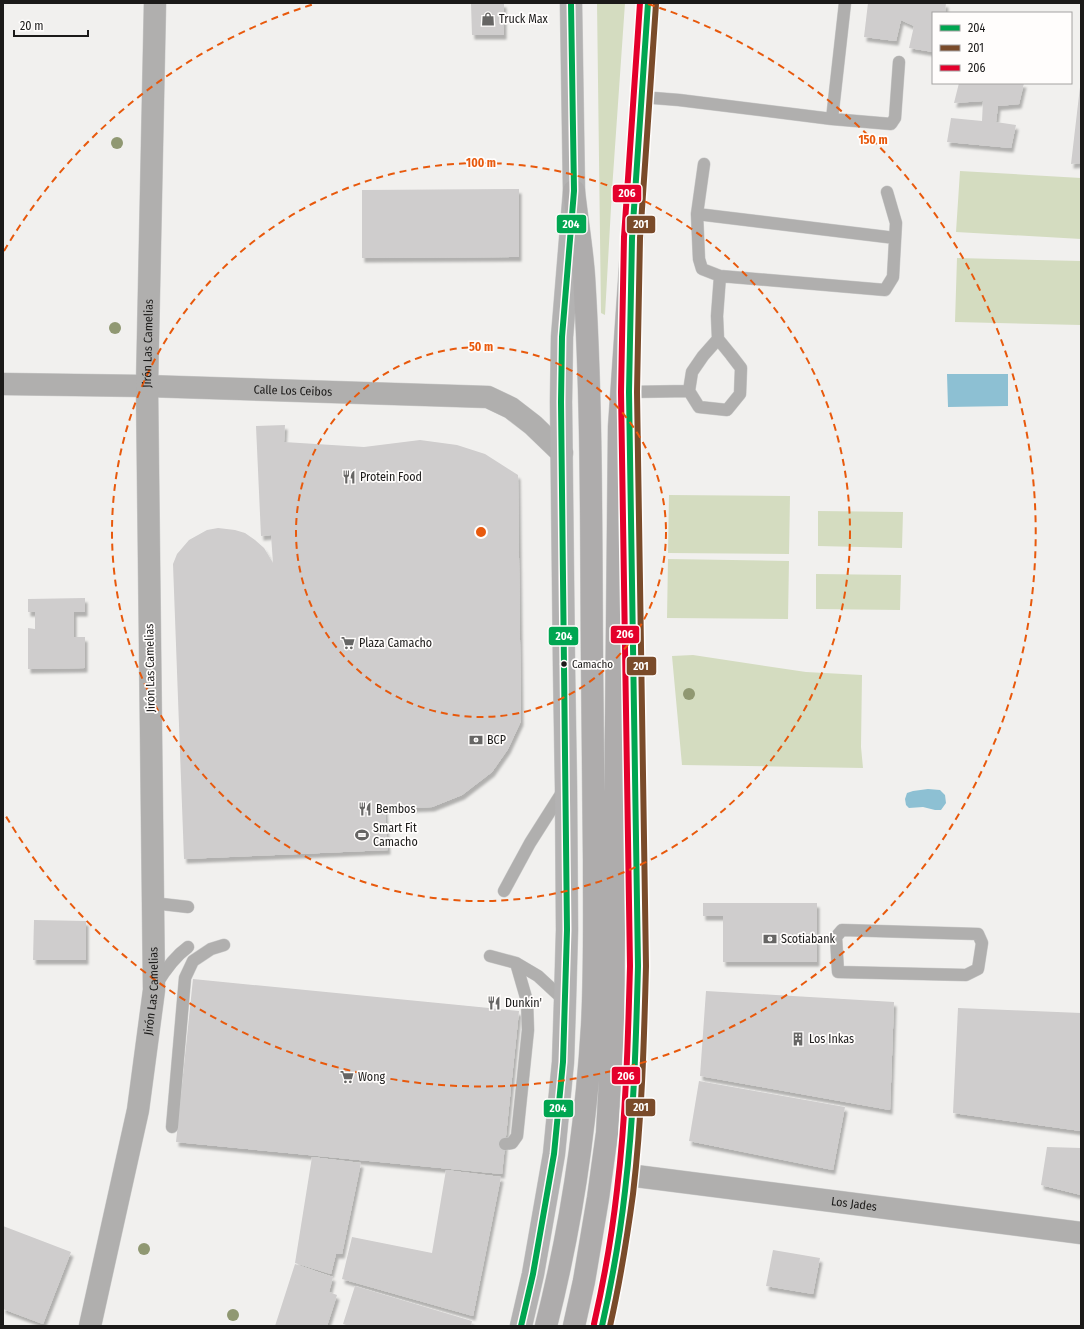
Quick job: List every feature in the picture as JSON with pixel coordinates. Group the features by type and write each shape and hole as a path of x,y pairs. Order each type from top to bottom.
{"highway":[{"path":"574,191 584,274 589,404 594,893 602,1025 606,1133 598,1198 584,1281 574,1326"},
{"path":"546,1326 565,1240 576,1176 586,1101 602,1025 619,427 632,238"}],"main road":[{"path":"521,1326 554,1154 563,1062 566,1001 566,787 561,402 562,337 574,191 571,3"},
{"path":"602,1326 612,1286 628,1175 637,1034 638,966 629,392 632,238 648,3"}],"street":[{"name":"Jirón Las Camelias","path":"90,1326 138,1110 154,990 146,386 155,3"},
{"name":"Calle Los Ceibos","path":"3,384 146,386 488,397 511,408 533,425 562,453"},
{"name":"Los Jades","path":"628,1175 1081,1233"}],"lane":[{"path":"832,119 844,3"},
{"path":"641,97 679,100 832,119 891,124 895,118 899,62"},
{"path":"704,164 697,214 699,259 702,269 720,276 885,290 893,277 896,223 888,192"},
{"path":"697,214 895,238"},
{"path":"718,339 703,356 692,372 688,391 699,407 728,410 740,394 741,368 718,339 717,316 720,276"},
{"path":"629,392 688,391"},
{"path":"504,891 530,843 566,787"},
{"path":"153,902 188,907"},
{"path":"842,930 978,934 982,943 978,969 966,975 838,972 836,937 842,930"},
{"path":"172,1127 186,978 193,961 211,949 224,945"},
{"path":"154,990 167,967 181,952 188,947"},
{"path":"490,956 516,963 538,976 566,1001"},
{"path":"505,1144 512,1143 517,1136 528,1030 527,1001 516,963"}],"green space":[{"path":"597,3 625,3 605,315 601,313"},
{"path":"960,171 1081,178 1081,239 956,232"},
{"path":"957,258 1081,261 1081,325 955,322"},
{"path":"669,495 790,496 789,554 668,553"},
{"path":"818,511 903,512 902,548 818,546"},
{"path":"668,559 789,561 788,619 667,618"},
{"path":"816,574 901,575 900,610 816,609"},
{"path":"693,655 806,672 862,675 861,747 863,768 682,765 672,656"}],"water":[{"path":"947,374 1008,374 1008,406 948,407"},
{"path":"928,789 940,790 945,795 946,803 941,810 923,807 909,808 906,805 905,799 907,793"}],"building":[{"name":"Truck Max","path":"471,3 504,3 504,35 472,35"},
{"path":"868,3 946,3 945,12 932,12 932,52 909,48 914,26 901,20 896,41 864,37"},
{"path":"959,84 1024,84 1019,104 998,106 996,122 1016,125 1011,148 947,142 951,118 982,121 983,101 954,103"},
{"path":"1080,87 1081,163 1071,164"},
{"path":"519,189 519,257 362,258 362,190"},
{"name":"Plaza Camacho","path":"285,425 284,442 364,447 420,440 457,445 485,454 518,475 521,721 508,749 492,772 462,795 432,807 385,809 388,850 184,859 173,564 177,554 189,540 207,530 218,528 245,533 264,548 273,563 271,535 261,536 256,426"},
{"path":"85,598 85,612 74,612 74,637 85,637 85,668 28,669 28,628 35,629 35,612 28,612 28,599"},
{"name":"Scotiabank","path":"703,903 817,903 817,962 723,962 723,916 703,916"},
{"path":"34,920 86,921 86,960 33,960"},
{"name":"Wong","path":"193,979 519,1011 502,1174 176,1142"},
{"name":"Los Inkas","path":"706,991 894,1002 890,1110 700,1076"},
{"path":"958,1008 1081,1013 1081,1131 953,1113"},
{"path":"699,1081 845,1107 833,1170 689,1141"},
{"path":"1047,1147 1081,1148 1081,1195 1041,1185"},
{"path":"312,1157 361,1163 342,1254 336,1254 331,1274 295,1263"},
{"path":"446,1170 501,1177 473,1316 342,1279 352,1237 432,1253"},
{"path":"3,1226 71,1252 43,1324 3,1309"},
{"path":"773,1250 820,1258 813,1294 766,1286"},
{"path":"295,1264 333,1277 329,1292 337,1295 327,1326 275,1326"},
{"path":"355,1286 472,1321 471,1326 349,1326 343,1324"}],"transit line":[{"name":"204","path":"521,1326 533,1274 554,1154 563,1062 567,930 561,402 562,337 574,191 571,3"},
{"name":"206","path":"594,1324 613,1224 620,1162 625,1106 630,966 621,392 624,237 640,3"},
{"name":"204","path":"602,1326 621,1225 628,1163 633,1107 638,966 629,392 632,238 648,3"},
{"name":"201","path":"610,1326 623,1260 636,1166 641,1108 646,966 637,392 640,238 656,4"}],"place":[{"name":"Truck Max","path":"488,19"},
{"name":"Protein Food","path":"349,477"},
{"name":"Plaza Camacho","path":"348,643"},
{"name":"Camacho","path":"564,664"},
{"name":"BCP","path":"476,740"},
{"name":"Bembos","path":"365,809"},
{"name":"Smart Fit Camacho","path":"362,835"},
{"name":"Scotiabank","path":"770,939"},
{"name":"Dunkin'","path":"494,1003"},
{"name":"Los Inkas","path":"798,1039"},
{"name":"Wong","path":"347,1077"}]}
